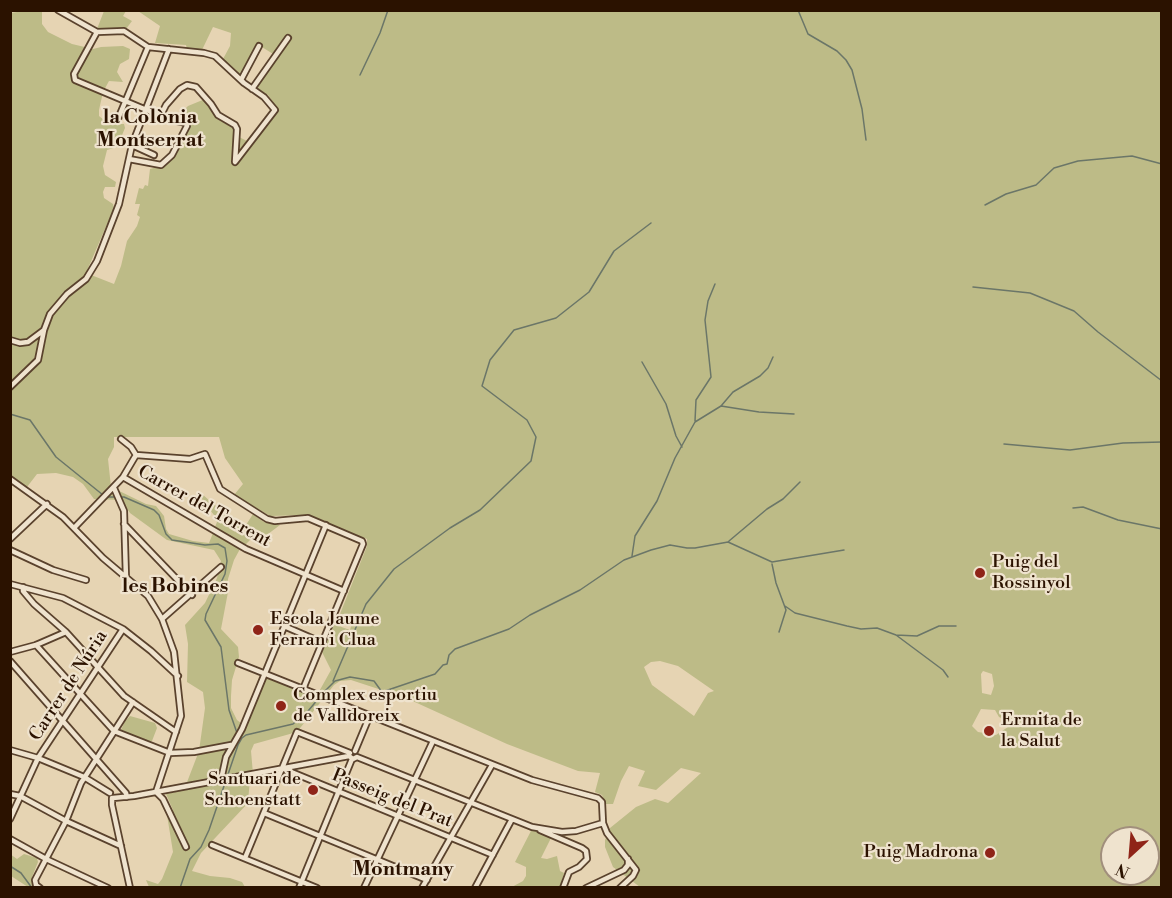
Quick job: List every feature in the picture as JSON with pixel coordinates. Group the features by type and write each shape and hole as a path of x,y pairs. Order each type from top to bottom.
{"street":[{"path":"58,10 97,32 124,31 148,47 215,56 264,97 275,110 235,162 237,129 235,125 218,116 196,87 187,85 180,89 166,105 161,116"},
{"path":"97,32 73,77 83,84 161,116 186,123 187,126 172,155 160,165 129,159"},
{"path":"252,89 288,38"},
{"path":"241,80 259,46"},
{"path":"118,119 148,47"},
{"path":"10,387 38,360 44,330 53,310 86,279 93,268 119,204 132,145 169,49"},
{"path":"132,145 154,155"},
{"path":"10,340 20,343 28,342 44,330"},
{"path":"121,440 131,447 136,455"},
{"path":"136,455 190,459 205,454 220,489 267,519 275,521 308,518 362,541 363,544 345,591 303,689"},
{"path":"74,528 114,488 136,455"},
{"name":"Carrer del Torrent","path":"123,477 246,549 345,591"},
{"path":"10,479 47,504 103,558 148,596 162,619 174,652 181,716 156,792"},
{"path":"114,488 124,511 126,578"},
{"path":"10,539 47,504"},
{"path":"124,524 192,594"},
{"path":"224,779 224,762 231,745 242,729 326,525"},
{"path":"10,527 16,533"},
{"path":"10,550 53,570 86,580"},
{"path":"162,619 221,567"},
{"path":"10,584 63,598 123,629 178,676"},
{"path":"23,587 23,591 34,604 66,632 97,667 133,702 176,732"},
{"path":"284,626 322,643"},
{"name":"Carrer de Núria","path":"10,819 38,758 123,629"},
{"path":"10,652 36,645 66,632"},
{"path":"36,645 114,731 170,753 194,752 231,745"},
{"path":"10,661 120,785 127,797"},
{"path":"238,663 492,765 532,780 598,798 602,802 603,822 607,833 635,868 636,873 620,888"},
{"path":"38,886 35,880 66,821 84,777 133,702"},
{"path":"299,888 370,716"},
{"path":"245,858 297,732 582,848 586,851 587,859 570,872 563,888"},
{"path":"363,888 433,741"},
{"path":"10,750 38,758 84,777 113,794 127,797 353,755"},
{"path":"423,888 492,765"},
{"name":"Passeig del Prat","path":"281,768 493,855"},
{"path":"120,785 113,794 112,805 130,888"},
{"path":"156,792 163,799 186,847"},
{"path":"10,794 20,796 66,821 121,846"},
{"path":"264,813 427,880"},
{"path":"475,888 512,819"},
{"path":"532,827 562,832 576,831 603,822"},
{"path":"10,839 108,888"},
{"path":"212,845 317,888"},
{"path":"586,888 624,870 628,865 628,859"}],"shaded area":[{"path":"42,11 42,24 48,32 72,44 93,49 123,46 130,49 129,59 120,64 117,72 123,82 109,81 103,92 99,110 99,116 109,124 124,124 125,128 117,147 107,150 103,166 105,175 116,182 115,187 105,187 103,192 104,198 113,204 114,208 86,273 114,284 127,241 140,217 137,215 140,204 135,204 139,188 143,189 145,185 148,186 150,169 164,165 173,156 188,129 188,123 179,118 179,115 188,106 205,99 219,120 233,128 235,135 251,143 278,110 268,95 255,87 278,57 257,44 240,75 223,59 230,46 231,33 213,27 202,50 187,49 186,45 155,43 160,26 138,11 1161,11 1161,887 640,887 613,867 605,847 610,828 636,807 655,799 668,803 701,773 681,768 656,790 638,786 645,771 629,766 613,804 606,804 602,795 595,792 600,773 578,771 507,744 406,698 351,680 340,681 334,685 297,732 254,744 251,751 253,774 250,777 248,803 201,853 192,871 230,878 242,882 245,887 149,887 146,880 158,884 173,852 167,815 173,810 166,794 184,790 199,751 205,708 203,692 187,682 188,644 185,625 205,603 217,578 221,561 214,550 167,540 130,513 121,500 94,499 83,484 73,477 56,473 37,474 27,487 11,476 11,13","holes":["114,437 219,437 225,458 243,484 234,495 270,516 307,515 367,539 367,546 340,614 353,619 350,630 333,624 322,652 331,670 316,697 266,678 245,726 237,720 231,708 231,696 232,680 239,657 238,647 221,629 228,592 228,579 240,549 213,533 209,543 169,534 164,516 156,506 146,504 111,487 108,459 114,447","660,661 678,666 714,691 708,693 694,716 652,685 644,667 651,662","983,671 992,674 994,686 991,695 982,693 981,674","981,709 995,710 999,717 1008,721 1008,727 996,735 978,732 972,726"]},
{"path":"104,11 126,11 123,16 132,21 126,29 97,29"},
{"path":"200,492 213,504 246,525 253,514 264,522 280,525 268,534 250,540 245,545 215,527 217,522 214,515 202,500"},
{"path":"130,716 155,723 157,728 152,741 121,730"},
{"path":"532,829 552,836 541,858 557,856 560,871 564,873 560,887 510,888 523,881 526,876 526,867 515,862"},
{"path":"10,854 17,859 24,854 37,858 38,862 32,877 35,887 28,887 11,876"}],"waterway":[{"path":"360,75 388,10"},
{"path":"798,10 808,34 837,51 852,70 862,109 866,140"},
{"path":"985,205 1006,194 1036,185 1054,168 1078,161 1132,156 1162,164"},
{"path":"333,681 366,604 394,569 450,528 480,510 531,461 536,437 527,420 482,386 490,360 514,330 556,318 589,292 614,251 651,223"},
{"path":"695,421 696,400 711,377 705,320 708,301 715,284"},
{"path":"973,287 1030,293 1074,311 1162,381"},
{"path":"632,556 635,536 657,501 675,458 695,422 721,406 733,392 760,376 768,368 773,357"},
{"path":"642,362 666,404 682,447"},
{"path":"721,406 759,412 794,414"},
{"path":"10,414 30,420 56,457 103,495"},
{"path":"1004,444 1070,450 1123,443 1162,442"},
{"path":"729,541 767,509 783,499 800,482"},
{"path":"108,497 124,497 154,510 159,515 166,534 172,540 205,545 218,544 225,548 227,561 225,574 205,620 221,647 229,710 237,733"},
{"path":"1073,508 1083,507 1118,520 1162,529"},
{"path":"322,694 335,681 350,677 374,681 382,692 435,674 447,664 449,655 455,649 509,629 530,615 580,590 624,560 651,550 670,545 695,548 728,542 772,562 844,550"},
{"path":"772,564 786,610 779,632"},
{"path":"785,606 795,613 861,629 877,628 896,635 917,636 939,626 956,626"},
{"path":"896,635 943,670 948,677"},
{"path":"180,888 190,859 201,847 209,830 242,738 246,735 293,724 319,698"},
{"path":"10,866 21,873 32,888"}],"place":[{"name":"Puig del Rossinyol","path":"980,573"},
{"name":"Escola Jaume Ferran i Clua","path":"258,630"},
{"name":"Complex esportiu de Valldoreix","path":"281,706"},
{"name":"Ermita de la Salut","path":"989,731"},
{"name":"Santuari de Schoenstatt","path":"313,790"},
{"name":"Puig Madrona","path":"990,853"}],"district":[{"name":"la Colònia Montserrat","path":"150,130"},
{"name":"les Bobines","path":"175,587"},
{"name":"Montmany","path":"403,870"}]}
